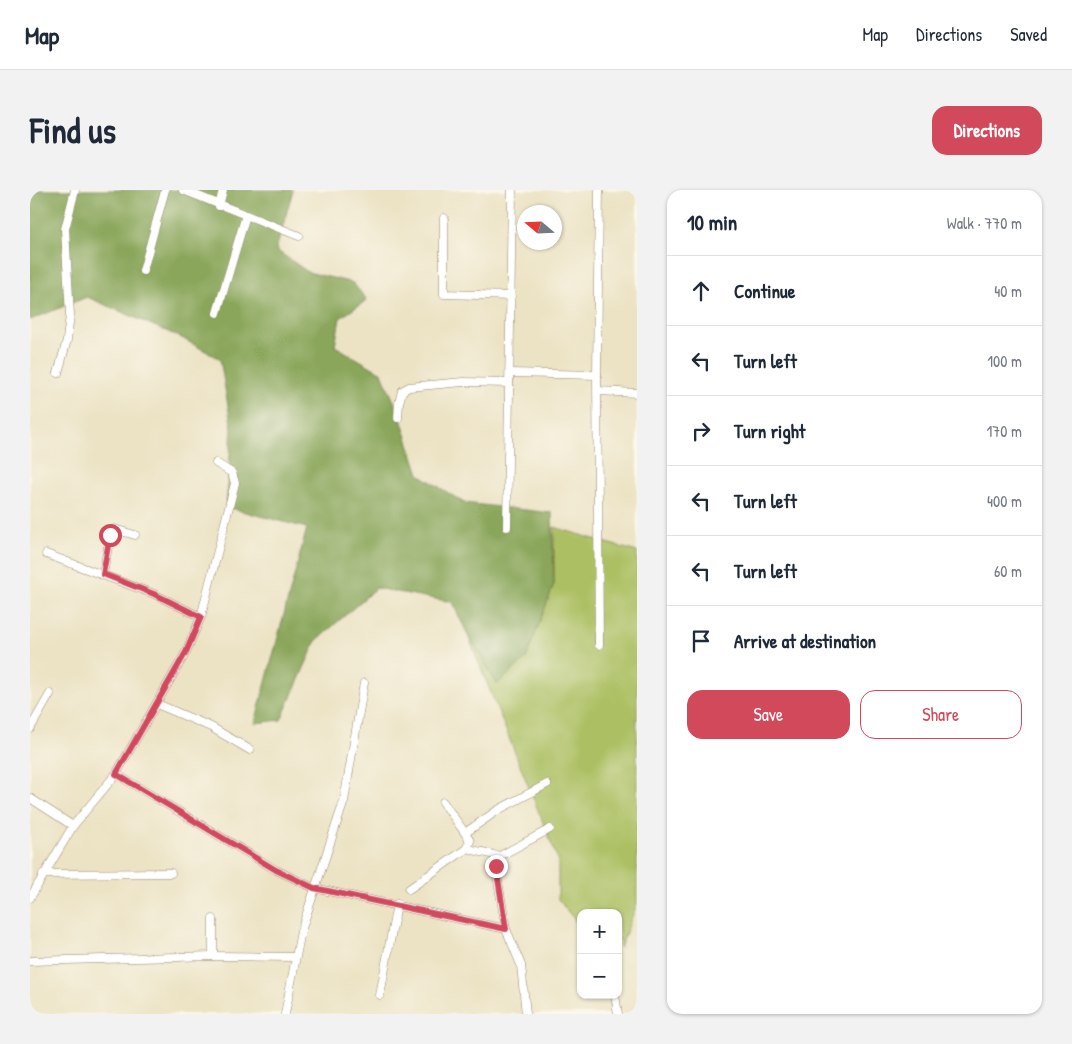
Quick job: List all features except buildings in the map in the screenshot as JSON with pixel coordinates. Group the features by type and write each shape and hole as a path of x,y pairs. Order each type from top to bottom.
{"street":[{"path":"58,373 67,340 70,315 65,229 75,190"},
{"path":"143,271 166,190"},
{"path":"183,190 219,206 299,236"},
{"path":"219,206 223,190"},
{"path":"508,527 512,190"},
{"path":"599,190 597,374 599,645"},
{"path":"217,313 246,215"},
{"path":"444,218 444,294 511,296"},
{"path":"510,373 597,374"},
{"path":"398,418 402,391 409,387 463,382 509,383"},
{"path":"598,391 637,393"},
{"path":"30,898 73,826 116,774 186,652 201,617 235,483 232,473 216,463"},
{"path":"103,574 111,531 114,529 135,535"},
{"path":"46,554 154,594 201,617"},
{"path":"285,1014 295,957 314,888 344,801 364,683"},
{"path":"30,730 50,694"},
{"path":"157,704 211,727 250,750"},
{"path":"116,774 276,870 314,888 397,904 506,929"},
{"path":"465,832 498,810 547,784"},
{"path":"30,798 73,826"},
{"path":"409,889 468,848 470,841 443,802"},
{"path":"498,857 550,829"},
{"path":"468,848 478,852 488,852 498,857"},
{"path":"498,857 496,869 506,929 521,965 526,1014"},
{"path":"43,874 171,874"},
{"path":"380,995 397,904"},
{"path":"212,919 214,956"},
{"path":"30,961 214,956 295,957"},
{"path":"616,999 618,1014"}],"green space":[{"path":"30,190 293,190 276,250 308,272 353,283 367,300 340,318 335,346 382,373 400,416 419,474 464,503 552,513 554,584 526,659 497,684 467,633 452,602 376,588 316,641 281,720 255,723 307,528 226,507 232,429 220,359 180,337 87,297 30,320"},
{"path":"554,527 637,552 637,904 622,943 622,909 577,909 577,923 558,899 558,860 467,633 498,684 554,584"}],"route":[{"path":"110,535 103,574 154,594 201,617 186,652 116,774 276,870 314,888 397,904 506,929 496,866"}]}
